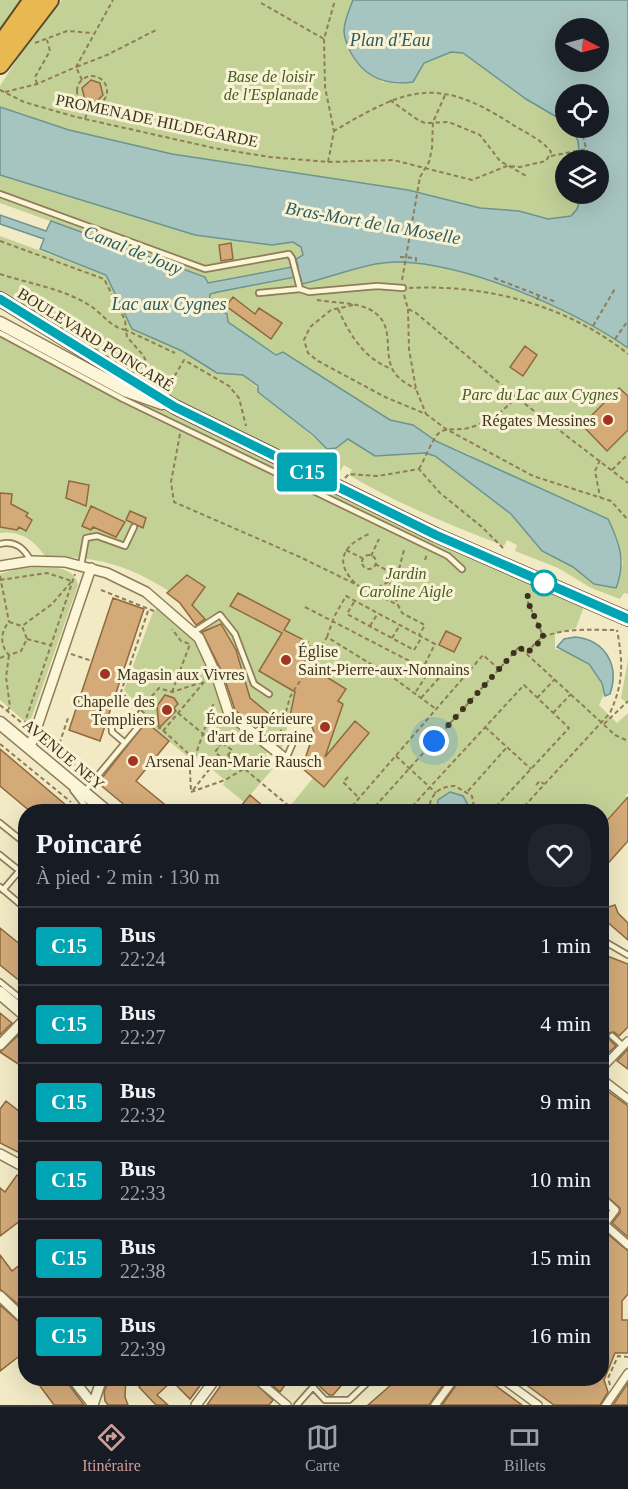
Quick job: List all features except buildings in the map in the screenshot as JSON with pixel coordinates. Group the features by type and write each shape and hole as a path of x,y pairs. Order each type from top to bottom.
{"highway":[{"path":"0,45 32,0"},
{"path":"0,65 50,0"}],"main road":[{"name":"BOULEVARD POINCARÉ","path":"0,299 175,407 436,535 625,617"}],"street":[{"name":"BOULEVARD POINCARÉ","path":"0,323 125,390 175,407"},
{"path":"0,566 31,561 56,561 83,566 123,579 146,592 199,638 219,681 230,714 271,753 286,760"},
{"path":"30,747 63,651 83,566"},
{"name":"AVENUE NEY","path":"0,723 98,804"},
{"path":"0,993 18,1009"},
{"path":"0,1045 18,1025"},
{"path":"609,1061 626,1043"},
{"path":"609,1084 628,1099"},
{"path":"0,1154 18,1164"},
{"path":"609,1204 615,1210 609,1216"},
{"path":"609,1230 628,1245"},
{"path":"0,1296 18,1313"},
{"path":"606,1405 628,1373"},
{"path":"78,1386 89,1402 98,1386"},
{"path":"201,1403 211,1386"},
{"path":"264,1386 287,1405"},
{"path":"435,1405 449,1386"},
{"path":"512,1386 538,1405"}],"lane":[{"path":"0,194 205,269 282,253 292,258 299,287"},
{"path":"259,293 299,287 309,292 377,286 403,288"},
{"path":"0,333 182,427 448,556 462,568"},
{"path":"83,566 86,538 97,536 125,546 134,527"},
{"path":"0,544 7,542 18,545 31,561"},
{"path":"192,633 220,615 235,634 254,684 269,694"},
{"path":"111,723 112,732 125,743"},
{"path":"85,792 139,726"},
{"path":"286,760 295,738"},
{"path":"63,775 84,804"},
{"path":"0,823 18,838"},
{"path":"0,855 18,870"},
{"path":"18,872 2,889 18,902"},
{"path":"609,944 628,955"},
{"path":"0,982 18,997"},
{"path":"612,1036 626,1043"},
{"path":"297,1405 313,1387 325,1400 349,1400 365,1386"}],"path":[{"path":"76,67 113,0"},
{"path":"328,162 334,131 325,87 324,39 335,0"},
{"path":"261,3 324,39"},
{"path":"1,92 37,84 107,55 158,29"},
{"path":"28,44 67,31 93,33"},
{"path":"37,84 35,77 50,51 47,39"},
{"path":"76,67 82,80"},
{"path":"96,76 107,87 103,101 89,106 78,97 77,88 82,80 96,76"},
{"name":"PROMENADE HILDEGARDE","path":"1,92 85,120 237,152 328,162 393,160 472,180 507,166 520,167 546,161 550,156 586,149"},
{"path":"334,131 390,100 422,92 446,93 469,99 502,118 548,148 550,156"},
{"path":"402,280 420,177 432,148 433,122 446,93"},
{"path":"390,100 418,120 449,122 480,135 507,166 528,177"},
{"path":"85,120 89,106"},
{"path":"583,138 586,149"},
{"path":"0,241 104,279 125,320 127,337 143,355 155,384"},
{"path":"400,257 416,258 416,264"},
{"path":"0,274 88,305 117,329 126,330 175,354"},
{"path":"494,278 556,302"},
{"path":"426,414 416,390 409,349 408,309 403,288 436,286 487,292 532,301 609,338 628,354"},
{"path":"515,291 517,286"},
{"path":"593,326 616,287"},
{"path":"309,292 315,299 366,308 381,320 390,336 389,359 393,370 406,384 416,390"},
{"path":"537,300 539,295"},
{"path":"353,305 331,310 310,327 304,340 308,353 318,361 375,392 426,414 446,429 533,476 611,501 628,520"},
{"path":"338,309 352,335 369,357 375,363 393,370"},
{"path":"408,309 416,313 516,397 628,483"},
{"path":"615,339 627,322"},
{"path":"167,389 184,360 234,392 239,398 246,426"},
{"path":"419,469 438,434 446,429 459,430 486,421 504,411 516,397"},
{"path":"182,427 171,482 174,502 300,557 398,605"},
{"path":"612,470 628,454"},
{"path":"600,460 595,471 600,497"},
{"path":"345,478 349,474 377,476 419,469"},
{"path":"419,469 440,493 482,527 504,549"},
{"path":"369,534 352,541 346,550 343,562 345,569 359,587 377,588 390,582 398,575 404,550"},
{"path":"379,539 372,556 375,564 398,575"},
{"path":"346,550 363,558 372,556"},
{"path":"363,558 366,567 370,568 375,564"},
{"path":"22,626 52,604 83,566"},
{"path":"9,622 0,578 47,573 72,581"},
{"path":"24,725 72,581"},
{"path":"355,601 348,614 414,650 425,625 402,613 390,582"},
{"path":"101,590 130,600 148,611 158,612"},
{"path":"528,594 527,600 544,638"},
{"path":"191,792 225,780 271,753 290,697 327,637 332,621 346,596 435,644 423,668"},
{"path":"305,607 423,668 428,673 415,693"},
{"path":"148,611 121,692 190,755 191,792"},
{"path":"370,626 378,613"},
{"path":"526,804 610,713 618,691 623,665 616,630 625,617"},
{"path":"9,622 22,626"},
{"path":"7,711 10,707 6,677 8,655 0,639 2,630 9,622"},
{"path":"392,638 400,625"},
{"path":"0,658 21,651 27,639 22,626"},
{"path":"171,626 181,641 190,644 172,692"},
{"path":"527,653 544,638 558,634 576,630 616,630"},
{"path":"327,637 436,709"},
{"path":"27,639 51,645"},
{"path":"377,804 519,647 604,725 621,739 628,741"},
{"path":"63,651 92,661"},
{"path":"354,804 483,655 499,669"},
{"path":"421,698 440,678"},
{"path":"426,679 433,685"},
{"path":"537,698 555,679"},
{"path":"118,735 159,688 172,692 204,682 219,681 190,769"},
{"path":"163,731 204,682"},
{"path":"414,804 524,685 569,729 499,804"},
{"path":"553,713 571,694"},
{"path":"604,725 628,701"},
{"path":"0,705 94,781"},
{"path":"178,713 219,747"},
{"path":"57,751 68,718"},
{"path":"485,727 531,770"},
{"path":"434,741 443,749 448,744"},
{"path":"222,743 232,750 228,755 224,760 215,752 222,743"},
{"path":"0,744 74,804"},
{"path":"468,791 507,747"},
{"path":"228,755 287,804"},
{"path":"394,755 436,793"},
{"path":"191,792 219,756"},
{"path":"348,777 343,782 359,798"},
{"path":"536,785 540,781 544,784"},
{"path":"430,804 436,793 448,786 455,786 468,791 474,804"},
{"path":"609,1376 618,1356 628,1357"},
{"path":"609,1383 612,1397"}],"green space":[{"path":"0,0 24,0 0,34"},
{"name":"Base de loisir de l'Esplanade","path":"62,0 353,0 346,16 382,82 401,84 413,82 424,62 451,52 462,53 526,99 555,115 555,138 577,138 579,150 555,150 555,204 579,204 570,216 549,219 519,211 480,208 408,190 172,154 69,130 0,107 0,86 26,45"},
{"name":"Parc du Lac aux Cygnes","path":"0,175 195,235 272,245 285,242 297,243 303,252 302,257 297,259 315,281 368,266 400,262 456,271 518,291 549,304 605,333 628,348 628,594 624,593 620,599 591,588 558,568 515,551 517,545 507,540 504,546 425,514 349,475 352,470 344,465 335,480 187,406 0,294 0,236 106,275 132,329 182,351 217,373 243,375 327,449 348,439 375,456 425,453 435,456 511,514 542,551 573,567 594,584 616,588 623,563 617,537 470,455 429,437 413,425 390,420 252,341 228,322 227,314 209,305 210,294 205,277 0,203"},
{"name":"Jardin Caroline Aigle","path":"0,318 178,416 586,601 576,628 555,634 555,649 580,657 593,668 605,692 599,705 617,723 628,713 628,794 625,795 628,798 609,818 609,804 292,804 313,778 302,768 317,724 290,717 281,751 260,733 273,718 250,698 242,672 231,660 239,656 221,623 201,633 195,624 203,618 183,594 187,576 169,591 153,581 110,563 45,556 26,537 7,532 0,533","holes":["282,633 292,634 308,641 308,645 313,648 289,688 259,671"]},
{"path":"46,567 63,570 75,578 78,585 29,725 0,700 0,574 21,568"},
{"path":"159,607 195,639 211,672 226,716 269,751 264,755 276,765 244,802 223,785 225,780 192,753 188,757 146,722 149,719 124,690 153,612"},
{"path":"628,660 628,704 621,698"}],"water":[{"path":"353,0 628,0 628,348 578,318 519,291 457,271 400,262 376,264 302,284 300,276 210,294 209,304 227,314 228,322 276,355 283,352 390,420 413,425 436,441 608,519 616,536 620,553 621,570 616,588 594,584 573,567 542,551 511,514 435,456 425,453 375,456 348,439 336,448 327,449 313,435 258,392 258,386 243,375 217,373 182,351 132,329 106,275 40,249 44,239 0,224 0,215 46,231 51,221 205,277 208,283 298,266 296,259 303,255 301,247 293,242 272,245 195,235 0,175 0,107 69,130 172,154 408,190 480,208 519,211 548,219 571,216 579,204 609,204 609,150 579,150 577,138 609,138 609,84 555,84 555,116 526,99 463,53 451,52 424,63 413,82 385,81 363,69 351,53 344,34"},
{"path":"575,637 595,643 607,656 613,673 610,694 605,696 602,683 589,664 557,647 564,639"},
{"path":"450,792 463,796 467,804 438,804 438,800"}],"bus line":[{"name":"C15","path":"0,299 175,407 436,535 628,619"}],"place":[{"name":"Régates Messines","path":"608,420"},
{"name":"Église Saint-Pierre-aux-Nonnains","path":"286,660"},
{"name":"Magasin aux Vivres","path":"105,674"},
{"name":"Chapelle des Templiers","path":"167,710"},
{"name":"École supérieure d'art de Lorraine","path":"325,727"},
{"name":"Arsenal Jean-Marie Rausch","path":"133,761"}],"route":[{"path":"434,741 519,647 527,653 540,639 544,638 527,600 528,594 544,583"}],"water label":[{"name":"Plan d'Eau","path":"390,40"},
{"name":"Bras-Mort de la Moselle","path":"373,223"},
{"name":"Canal de Jouy","path":"133,250"},
{"name":"Lac aux Cygnes","path":"169,304"}]}
